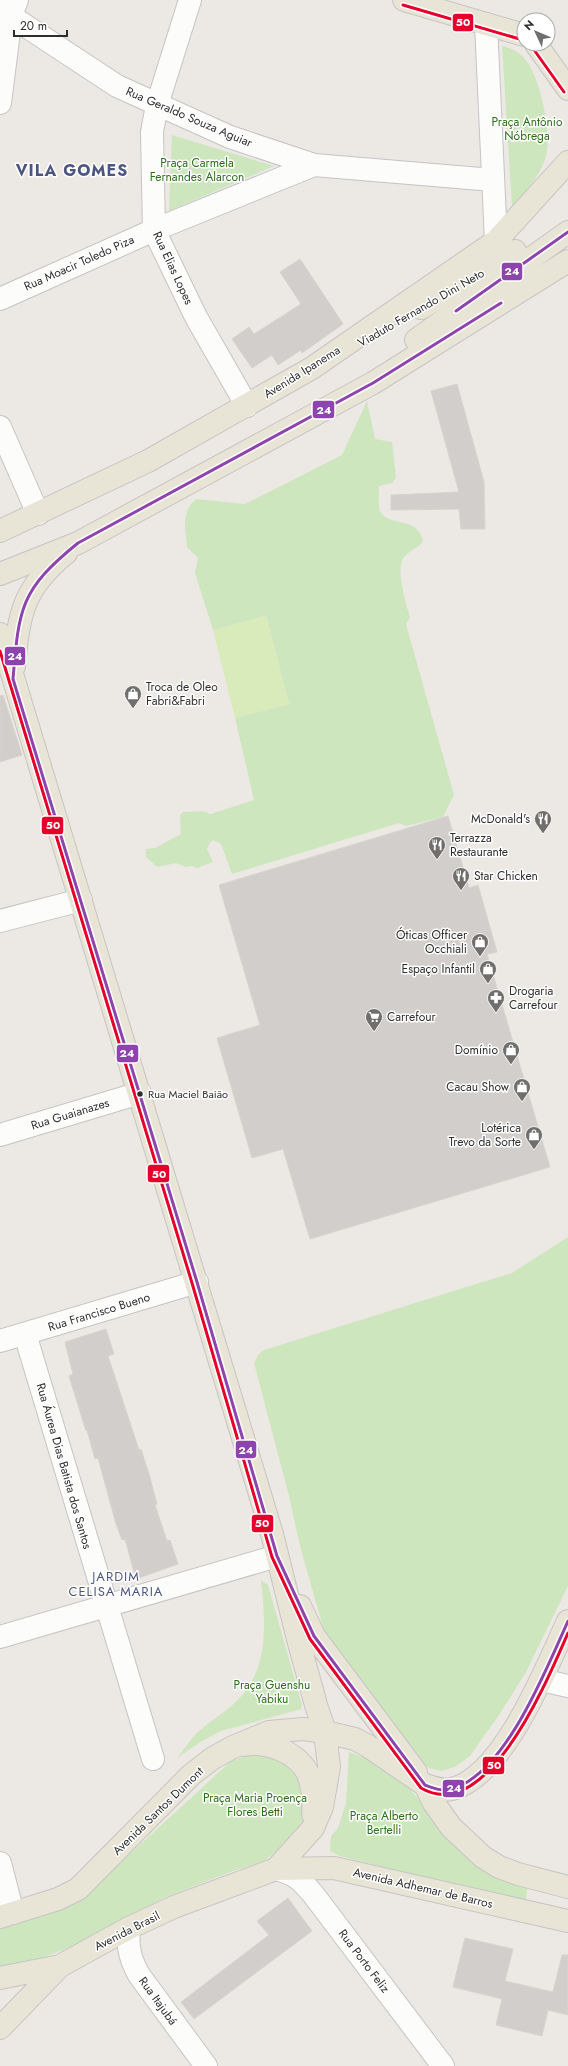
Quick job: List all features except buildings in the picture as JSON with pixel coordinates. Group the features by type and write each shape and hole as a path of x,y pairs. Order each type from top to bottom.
{"main road":[{"path":"404,0 516,33"},
{"path":"542,52 568,89"},
{"name":"Avenida Ipanema","path":"0,532 148,461 312,368 496,241 568,162"},
{"name":"Viaduto Fernando Dini Neto","path":"312,368 371,337 492,267 568,216"},
{"name":"Viaduto Fernando Dini Neto","path":"282,433 568,232"},
{"path":"0,574 78,543 373,383 568,261"},
{"path":"13,679 20,622 31,590 51,565 78,543"},
{"path":"0,634 197,1282 277,1556 306,1668 326,1732 329,1767 322,1807 313,1828 276,1869"},
{"path":"277,1556 314,1636 425,1785 434,1803 451,1826 483,1856 499,1867 518,1874 568,1887"},
{"path":"326,1732 355,1739 425,1785 438,1789 452,1789 478,1774 495,1758 509,1738 541,1680 568,1621"},
{"name":"Avenida Santos Dumont","path":"7,1915 58,1900 78,1889 191,1775 213,1758 233,1747 270,1732 303,1729 326,1732"},
{"path":"233,1747 249,1744 279,1748 292,1756 302,1765 308,1774 314,1801 313,1828"},
{"name":"Avenida Adhemar de Barros","path":"276,1869 334,1868 568,1920"},
{"name":"Avenida Brasil","path":"0,2028 60,1966 129,1928 174,1907 276,1869"},
{"path":"0,1978 60,1966"}],"street":[{"name":"Rua Elias Lopes","path":"190,0 157,105 152,132 154,230 196,317 247,406"},
{"name":"Rua Geraldo Souza Aguiar","path":"9,8 118,86 230,137 314,165 494,180"},
{"path":"0,103 9,8"},
{"path":"486,24 496,241"},
{"name":"Rua Moacir Toledo Piza","path":"0,299 154,230 314,165"},
{"path":"0,427 38,514"},
{"path":"0,921 81,900"},
{"name":"Rua Guaianazes","path":"0,1135 140,1093"},
{"name":"Rua Francisco Bueno","path":"0,1342 197,1282"},
{"name":"Rua Áurea Dias Batista dos Santos","path":"25,1334 152,1759"},
{"path":"0,1637 105,1605 277,1556"},
{"path":"541,1680 568,1686"},
{"path":"0,1863 7,1915"},
{"name":"Rua Porto Feliz","path":"276,1869 291,1873 300,1879 313,1894 443,2066"},
{"name":"Rua Itajubá","path":"129,1928 128,1948 138,1975 206,2066"}],"green space":[{"name":"Praça Antônio Nóbrega","path":"502,46 512,49 520,54 531,68 536,79 544,108 548,136 545,159 539,172 512,207"},
{"name":"Praça Carmela Fernandes Alarcon","path":"172,135 274,166 169,211"},
{"path":"367,401 375,439 392,442 396,478 392,483 379,486 380,511 389,519 415,528 420,533 423,541 404,557 402,562 402,586 410,617 406,624 454,795 443,817 406,826 399,823 232,874 221,844 213,840 210,842 207,849 213,862 197,868 192,866 186,867 176,863 157,867 146,857 146,849 155,848 181,834 180,815 183,812 202,811 211,814 254,800 235,718 289,704 266,616 213,630 195,573 198,558 187,547 185,521 188,510 196,499 245,504 342,455"},
{"path":"266,616 289,704 235,718 213,630"},
{"path":"568,1237 568,1586 526,1672 499,1715 470,1756 455,1767 441,1771 429,1768 415,1756 360,1686 324,1631 300,1546 289,1496 254,1363 258,1355 264,1350 512,1273"},
{"name":"Praça Guenshu Yabiku","path":"261,1580 268,1585 302,1705 301,1709 221,1731 202,1741 177,1758 196,1734 239,1698 253,1680 262,1652 264,1638 264,1608"},
{"name":"Praça Alberto Bertelli","path":"349,1752 372,1761 393,1774 411,1791 426,1810 528,1883 525,1904 340,1856 330,1851 331,1836 338,1828 346,1803"},
{"name":"Praça Maria Proença Flores Betti","path":"263,1754 279,1756 304,1778 307,1823 284,1845 263,1862 233,1871 166,1897 124,1919 91,1940 24,1964 0,1969 0,1928 25,1920 120,1863 230,1762 242,1757"}],"transit line":[{"name":"50","path":"403,5 516,38"},
{"name":"50","path":"536,52 564,92"},
{"name":"24","path":"456,311 568,232"},
{"name":"24","path":"501,303 373,383 78,543 44,574 26,602 21,617 18,634 13,679 197,1282 277,1556 314,1636 425,1785 445,1790 452,1789 472,1779 490,1763 507,1741 536,1691 568,1621"},
{"name":"50","path":"0,651 192,1283 272,1557 310,1639 421,1788 446,1794 470,1786 492,1767 512,1741 531,1711 568,1633"}],"place":[{"name":"Troca de Oleo Fabri&Fabri","path":"133,709"},
{"name":"McDonald's","path":"543,834"},
{"name":"Terrazza Restaurante","path":"437,860"},
{"name":"Star Chicken","path":"461,891"},
{"name":"Óticas Officer Occhiali","path":"480,957"},
{"name":"Espaço Infantil","path":"488,984"},
{"name":"Drogaria Carrefour","path":"496,1013"},
{"name":"Carrefour","path":"374,1032"},
{"name":"Domínio","path":"511,1065"},
{"name":"Rua Maciel Baião","path":"140,1094"},
{"name":"Cacau Show","path":"522,1102"},
{"name":"Lotérica Trevo da Sorte","path":"534,1150"}],"district":[{"name":"VILA GOMES","path":"72,170"},
{"name":"JARDIM CELISA MARIA","path":"116,1584"}]}
